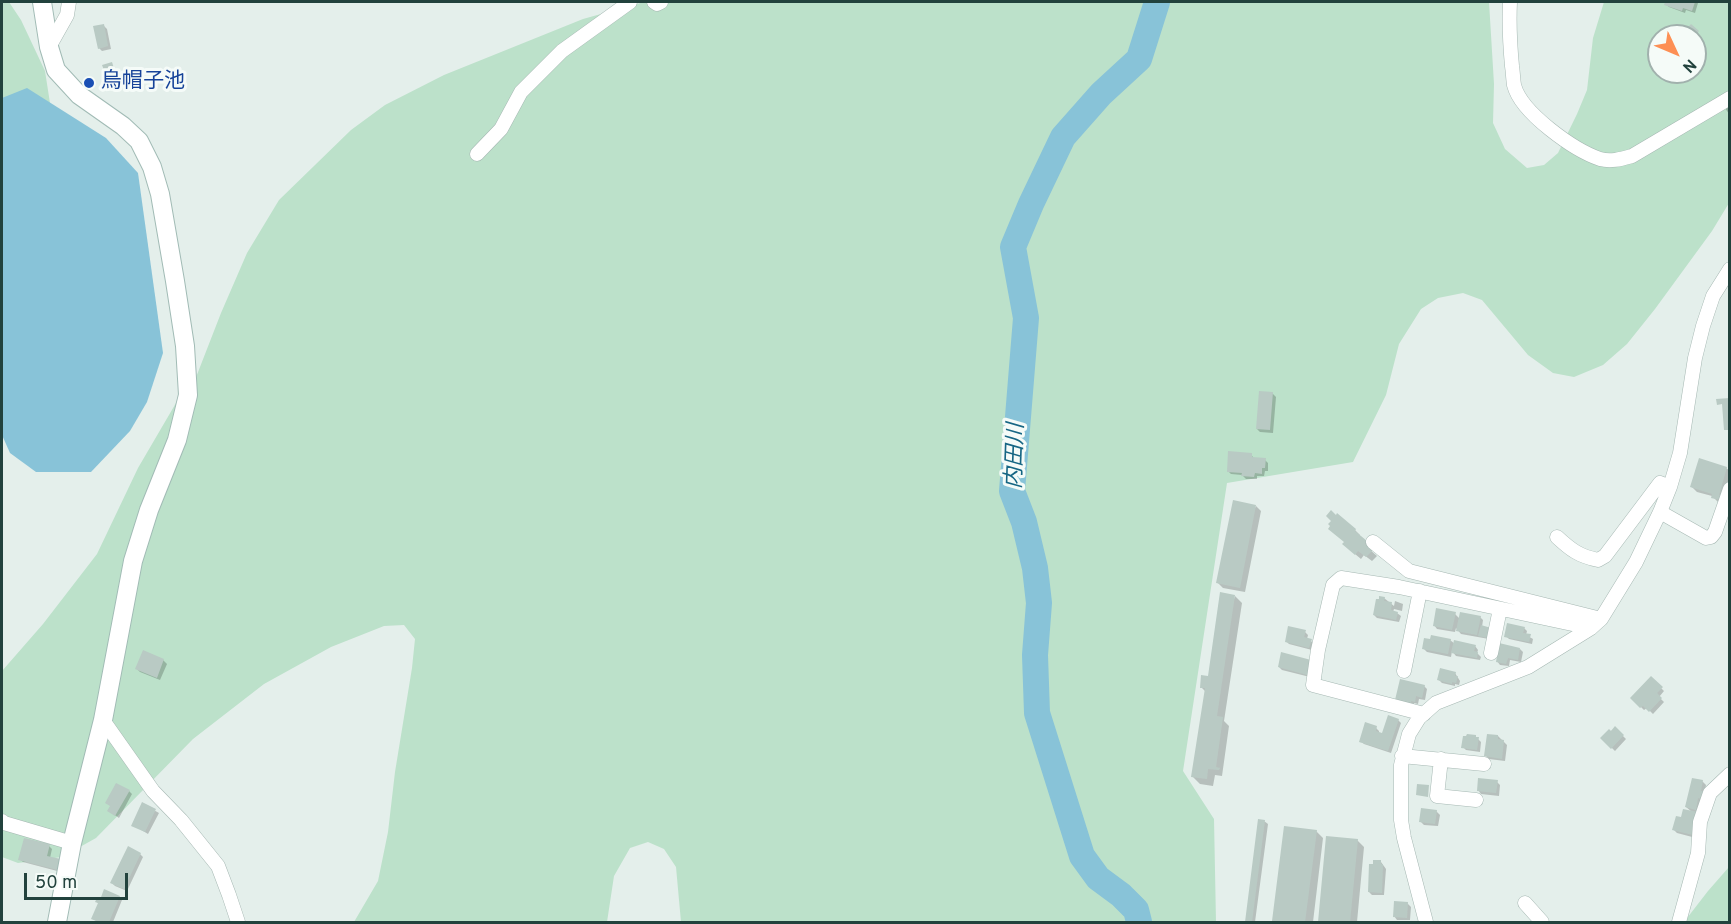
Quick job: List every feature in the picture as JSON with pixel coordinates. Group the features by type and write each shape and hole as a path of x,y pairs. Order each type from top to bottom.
{"street":[{"path":"42,2 49,47 56,70 79,95 123,126 139,141 152,167 165,219 185,346 188,395 177,440 149,510 133,561 103,720 72,843 57,922"},
{"path":"49,47 67,15 69,2"},
{"path":"477,154 501,129 521,92 562,51 630,2"},
{"path":"654,2 657,4 660,2"},
{"path":"1510,2 1509,38 1514,86 1534,115 1557,135 1601,159 1617,160 1632,156 1730,98"},
{"path":"1426,922 1401,820 1402,756 1409,734 1419,718 1437,704 1528,667 1596,624 1636,562 1670,487 1680,453 1695,358 1703,326 1713,296 1730,268"},
{"path":"1557,537 1583,557 1598,560 1605,556 1660,483 1670,487"},
{"path":"1660,512 1706,538 1711,537 1715,532 1730,489"},
{"path":"1373,542 1409,571 1596,624"},
{"path":"1424,714 1313,685 1318,650 1333,585 1341,578 1420,591 1500,609 1596,624"},
{"path":"1404,670 1420,591"},
{"path":"1491,653 1500,609"},
{"path":"103,720 153,791 181,820 218,866 238,922"},
{"path":"1402,756 1484,764"},
{"path":"1441,759 1437,796 1476,800"},
{"path":"1679,922 1698,853 1701,822 1710,793 1730,774"},
{"path":"2,821 72,843"},
{"path":"1525,903 1542,922"}],"green space":[{"path":"2,2 9,2 21,20 45,71 52,116 2,224"},
{"path":"644,2 1489,2 1494,84 1493,123 1505,149 1527,168 1544,165 1558,153 1577,114 1587,90 1593,38 1604,2 1729,2 1729,203 1712,231 1655,309 1627,344 1603,365 1574,377 1553,373 1528,355 1482,300 1463,293 1438,298 1421,309 1399,344 1386,395 1353,462 1227,483 1183,771 1214,819 1216,922 681,922 676,867 664,849 648,842 630,848 614,876 607,922 354,922 378,881 388,832 415,639 404,625 384,626 331,647 264,684 193,739 96,838 62,857 18,863 2,857 2,671 43,624 97,554 138,468 176,403 193,385 247,253 279,200 351,130 385,105 444,75 583,19"},
{"path":"1729,867 1729,922 1684,922 1708,891"}],"water":[{"path":"27,88 106,138 138,173 163,353 147,402 130,431 91,472 36,472 10,453 2,435 2,98"}],"building":[{"path":"1665,2 1695,2 1692,11 1683,8 1682,11 1664,5"},
{"path":"104,24 108,46 98,49 93,26"},
{"path":"112,62 116,75 107,78 102,65"},
{"path":"1259,391 1273,392 1270,430 1256,429"},
{"path":"1730,398 1730,430 1724,430 1722,404 1717,405 1716,399"},
{"path":"1228,451 1252,453 1252,457 1266,458 1262,474 1255,473 1254,477 1227,472"},
{"path":"1699,458 1727,467 1719,495 1721,495 1720,500 1711,498 1712,494 1690,487"},
{"path":"1233,500 1256,505 1240,588 1216,583"},
{"path":"1331,510 1356,529 1355,531 1367,541 1365,544 1373,550 1366,557 1358,551 1355,555 1328,529 1331,521 1326,516"},
{"path":"1220,592 1235,595 1217,716 1223,717 1216,767 1220,768 1219,770 1208,769 1207,779 1191,777 1205,688 1200,688 1201,675 1208,676"},
{"path":"1379,596 1385,597 1384,601 1392,602 1391,610 1398,612 1396,620 1373,615 1376,599 1379,599"},
{"path":"1436,608 1456,612 1452,630 1433,626"},
{"path":"1460,612 1481,616 1477,635 1456,631"},
{"path":"1507,623 1525,627 1523,633 1531,634 1529,642 1504,637"},
{"path":"1481,625 1491,628 1488,638 1478,636"},
{"path":"1288,626 1306,630 1304,637 1312,639 1309,648 1285,642"},
{"path":"1431,635 1451,639 1448,654 1422,649 1424,638 1430,639"},
{"path":"1454,640 1476,645 1474,651 1478,652 1477,658 1451,653"},
{"path":"1499,643 1520,648 1518,660 1508,658 1506,664 1496,662"},
{"path":"143,650 164,659 157,678 135,669"},
{"path":"1281,652 1311,660 1307,675 1278,667"},
{"path":"1440,668 1456,672 1455,676 1458,676 1456,683 1437,680"},
{"path":"1651,676 1663,687 1657,693 1662,698 1649,712 1643,706 1640,708 1630,698"},
{"path":"1400,679 1425,685 1422,698 1416,696 1415,702 1411,701 1411,704 1395,700"},
{"path":"1388,715 1399,719 1388,751 1359,742 1365,722 1377,726 1376,731 1382,733"},
{"path":"1615,726 1624,735 1611,749 1600,738"},
{"path":"1467,734 1479,737 1477,750 1461,748 1463,736"},
{"path":"1487,734 1498,735 1498,739 1504,740 1502,759 1484,756"},
{"path":"1478,778 1498,780 1496,793 1477,791"},
{"path":"1692,778 1703,780 1702,799 1698,798 1696,810 1685,807"},
{"path":"116,783 130,790 115,816 107,811 110,806 105,803"},
{"path":"1417,784 1429,785 1428,797 1416,795"},
{"path":"142,802 156,809 145,832 131,826"},
{"path":"1421,808 1437,810 1435,824 1419,822"},
{"path":"1683,809 1698,812 1693,835 1672,830 1676,816 1681,817"},
{"path":"1258,819 1265,820 1252,922 1245,922"},
{"path":"1284,826 1317,830 1305,922 1272,921"},
{"path":"1326,836 1358,839 1350,922 1318,922"},
{"path":"24,838 50,844 47,856 61,859 58,870 18,860"},
{"path":"128,846 141,853 124,889 110,883"},
{"path":"1373,860 1381,860 1383,864 1382,893 1368,892 1369,864 1373,864"},
{"path":"104,889 120,896 109,922 99,922 91,919 98,903 95,902 97,898 100,900"},
{"path":"1394,901 1408,902 1407,918 1393,917"}],"waterway":[{"name":"内田川","path":"1139,922 1136,910 1121,895 1098,878 1082,856 1037,713 1035,655 1039,603 1035,568 1024,522 1012,491 1026,318 1013,247 1063,137 1101,94 1139,59 1157,2"}],"place":[{"name":"烏帽子池","path":"89,83"}]}
